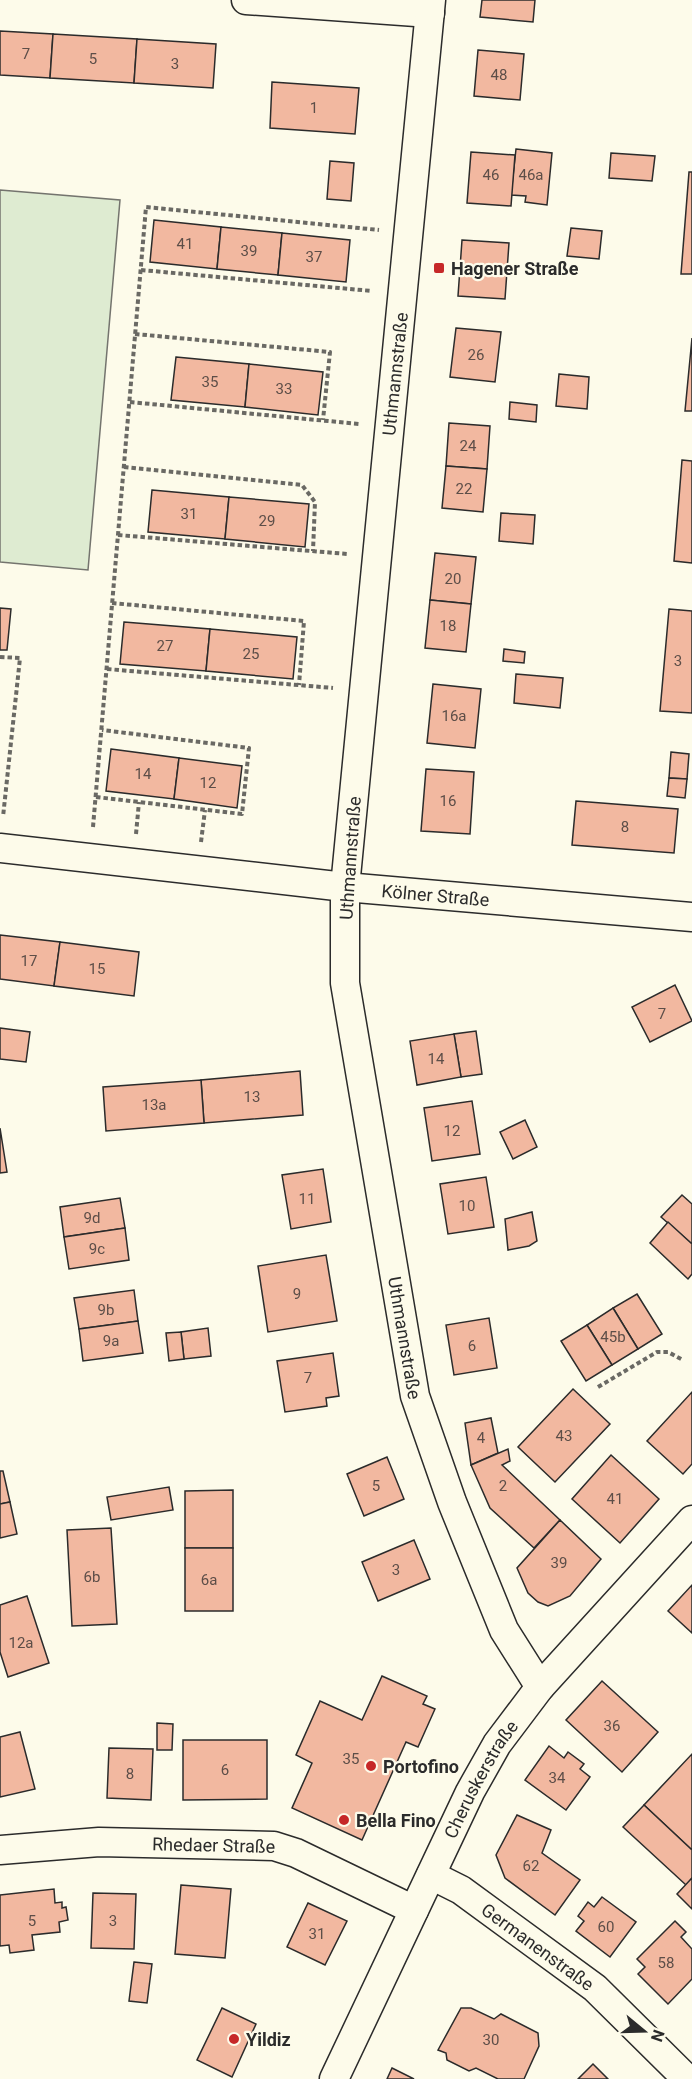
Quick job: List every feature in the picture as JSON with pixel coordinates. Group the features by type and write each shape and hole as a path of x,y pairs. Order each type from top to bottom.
{"street":[{"path":"246,0 430,7"},
{"name":"Uthmannstraße","path":"430,7 345,887 345,983 415,1396 452,1502 504,1630 540,1686"},
{"name":"Kölner Straße","path":"1,834 91,858 345,887 692,917"},
{"name":"Cheruskerstraße","path":"334,2079 481,1772 497,1744 540,1686 692,1520"},
{"name":"Rhedaer Straße","path":"0,1850 67,1842 274,1846 296,1853 414,1910"},
{"name":"Germanenstraße","path":"431,1875 461,1890 595,1988 687,2079"}],"path":[{"path":"91,858 146,207 408,232"},
{"path":"141,270 403,294"},
{"path":"135,334 330,352 323,420"},
{"path":"130,402 390,427"},
{"path":"124,467 302,484 315,502 313,551"},
{"path":"118,535 377,556"},
{"path":"112,603 304,621 299,685"},
{"path":"0,657 20,658 1,834"},
{"path":"106,669 364,691"},
{"path":"96,797 242,814 249,748 102,730"},
{"path":"598,1387 657,1352 668,1352 683,1360"}],"green space":[{"path":"0,190 120,200 88,570 0,562"}],"building":[{"path":"482,0 535,0 533,22 480,17"},
{"path":"0,31 53,34 50,78 0,75"},
{"path":"53,34 137,39 134,83 50,78"},
{"path":"137,39 216,44 213,88 134,83"},
{"path":"478,50 524,54 520,100 474,96"},
{"path":"272,82 359,88 355,134 270,128"},
{"path":"516,149 552,153 547,205 525,202 526,196 511,195"},
{"path":"471,152 515,155 511,206 467,203"},
{"path":"611,153 655,156 652,181 609,178"},
{"path":"330,161 354,163 351,201 327,199"},
{"path":"689,172 692,172 692,274 681,274"},
{"path":"154,220 221,227 217,269 150,262"},
{"path":"221,227 282,233 278,275 217,269"},
{"path":"571,228 602,231 599,259 567,256"},
{"path":"282,233 350,240 346,282 278,275"},
{"path":"462,240 509,243 505,299 458,296"},
{"path":"456,328 501,332 495,382 450,377"},
{"path":"692,338 692,411 685,411"},
{"path":"176,357 249,364 245,407 171,400"},
{"path":"249,364 323,372 318,415 245,407"},
{"path":"559,374 589,377 587,409 556,406"},
{"path":"510,402 537,405 536,422 509,419"},
{"path":"449,423 490,426 487,469 446,466"},
{"path":"682,460 692,461 692,563 674,561"},
{"path":"446,466 487,469 483,512 442,508"},
{"path":"152,490 229,497 225,539 148,532"},
{"path":"229,497 309,504 305,547 225,539"},
{"path":"501,513 535,515 533,544 499,541"},
{"path":"435,553 476,557 471,604 430,600"},
{"path":"430,600 471,604 466,652 425,648"},
{"path":"0,608 11,609 7,650 0,650"},
{"path":"669,609 692,611 692,713 660,711"},
{"path":"124,622 210,629 206,671 120,664"},
{"path":"210,629 297,637 293,679 206,671"},
{"path":"504,649 525,652 524,663 503,661"},
{"path":"516,674 563,678 560,708 514,703"},
{"path":"433,684 481,689 475,748 427,743"},
{"path":"111,749 179,758 174,799 106,791"},
{"path":"671,752 689,754 687,779 669,778"},
{"path":"179,758 242,766 237,808 174,799"},
{"path":"426,769 474,772 470,834 421,831"},
{"path":"669,778 687,779 685,798 667,796"},
{"path":"576,801 678,809 674,853 572,845"},
{"path":"0,935 60,942 54,986 0,979"},
{"path":"60,942 139,952 134,996 54,986"},
{"path":"675,985 692,1021 650,1042 632,1007"},
{"path":"0,1028 30,1032 26,1062 0,1059"},
{"path":"476,1031 482,1074 461,1077 454,1034"},
{"path":"454,1034 461,1077 417,1085 410,1041"},
{"path":"300,1071 303,1115 204,1123 201,1080"},
{"path":"201,1080 204,1123 106,1131 103,1087"},
{"path":"472,1101 480,1154 432,1161 424,1108"},
{"path":"525,1120 537,1147 513,1159 500,1132"},
{"path":"0,1128 7,1172 0,1173"},
{"path":"323,1169 331,1222 291,1229 282,1175"},
{"path":"486,1177 494,1227 448,1234 440,1184"},
{"path":"682,1195 692,1204 692,1244 661,1217"},
{"path":"120,1198 125,1228 64,1237 60,1207"},
{"path":"532,1212 537,1241 529,1246 508,1250 505,1219"},
{"path":"668,1222 692,1244 692,1274 688,1279 650,1243"},
{"path":"125,1228 129,1260 69,1269 64,1237"},
{"path":"326,1255 337,1321 268,1332 258,1266"},
{"path":"134,1290 138,1321 79,1329 74,1298"},
{"path":"637,1294 662,1334 638,1349 613,1308"},
{"path":"613,1308 638,1349 612,1365 587,1325"},
{"path":"489,1318 497,1368 454,1375 446,1325"},
{"path":"138,1321 143,1353 83,1361 79,1329"},
{"path":"587,1325 612,1365 586,1381 561,1341"},
{"path":"208,1328 211,1356 184,1359 181,1332"},
{"path":"181,1332 184,1359 169,1361 166,1333"},
{"path":"333,1353 339,1396 326,1398 327,1406 285,1412 277,1361"},
{"path":"573,1389 610,1424 555,1482 518,1447"},
{"path":"692,1392 692,1464 683,1474 647,1441"},
{"path":"491,1418 498,1453 471,1465 465,1423"},
{"path":"508,1449 510,1461 502,1465 560,1520 534,1548 490,1508 471,1465"},
{"path":"611,1455 659,1499 620,1543 572,1499"},
{"path":"387,1457 404,1499 364,1516 347,1474"},
{"path":"0,1471 3,1471 10,1502 0,1504"},
{"path":"169,1487 173,1510 111,1520 107,1497"},
{"path":"233,1490 233,1548 185,1548 185,1491"},
{"path":"10,1502 17,1534 0,1538 0,1504"},
{"path":"560,1520 601,1559 570,1596 548,1606 538,1602 528,1593 517,1568"},
{"path":"111,1528 117,1624 72,1626 67,1530"},
{"path":"414,1540 430,1579 378,1601 362,1562"},
{"path":"185,1548 233,1548 233,1611 185,1611"},
{"path":"692,1585 692,1633 668,1611"},
{"path":"27,1596 49,1663 8,1677 0,1652 0,1605"},
{"path":"382,1676 427,1696 423,1704 435,1709 418,1747 406,1742 362,1840 292,1808 312,1763 296,1755 320,1701 362,1720"},
{"path":"602,1681 658,1732 622,1772 566,1720"},
{"path":"157,1723 173,1724 172,1750 157,1750"},
{"path":"20,1732 35,1789 0,1797 0,1737"},
{"path":"183,1740 267,1740 267,1799 183,1800"},
{"path":"549,1746 564,1758 568,1752 584,1764 580,1769 590,1777 566,1810 525,1780"},
{"path":"109,1748 153,1749 151,1800 107,1798"},
{"path":"692,1754 692,1850 644,1805"},
{"path":"644,1805 692,1850 692,1878 686,1885 623,1827"},
{"path":"517,1815 551,1830 542,1853 580,1880 555,1915 505,1878 496,1855"},
{"path":"692,1878 692,1909 677,1894"},
{"path":"181,1885 231,1889 225,1958 175,1954"},
{"path":"54,1889 55,1903 62,1902 62,1908 66,1907 68,1920 59,1922 60,1932 32,1935 34,1950 10,1953 9,1945 0,1946 0,1895"},
{"path":"93,1893 136,1894 134,1949 91,1948"},
{"path":"602,1897 636,1922 610,1957 576,1931 584,1921 578,1916 588,1902 594,1907"},
{"path":"308,1903 347,1921 325,1965 287,1947"},
{"path":"675,1921 686,1932 681,1937 692,1949 692,1979 668,2004 638,1974 645,1967 637,1959"},
{"path":"134,1962 152,1964 147,2003 129,2001"},
{"path":"222,2008 256,2024 232,2077 197,2060"},
{"path":"461,2008 471,2008 494,2019 501,2014 538,2033 539,2046 524,2079 498,2079 476,2068 469,2071 447,2060 446,2053 438,2050"},
{"path":"593,2064 608,2079 578,2079"},
{"path":"392,2068 414,2079 387,2079"}],"place":[{"name":"Hagener Straße","path":"439,268"},
{"name":"Portofino","path":"371,1766"},
{"name":"Bella Fino","path":"344,1820"},
{"name":"Yildiz","path":"234,2039"}]}
